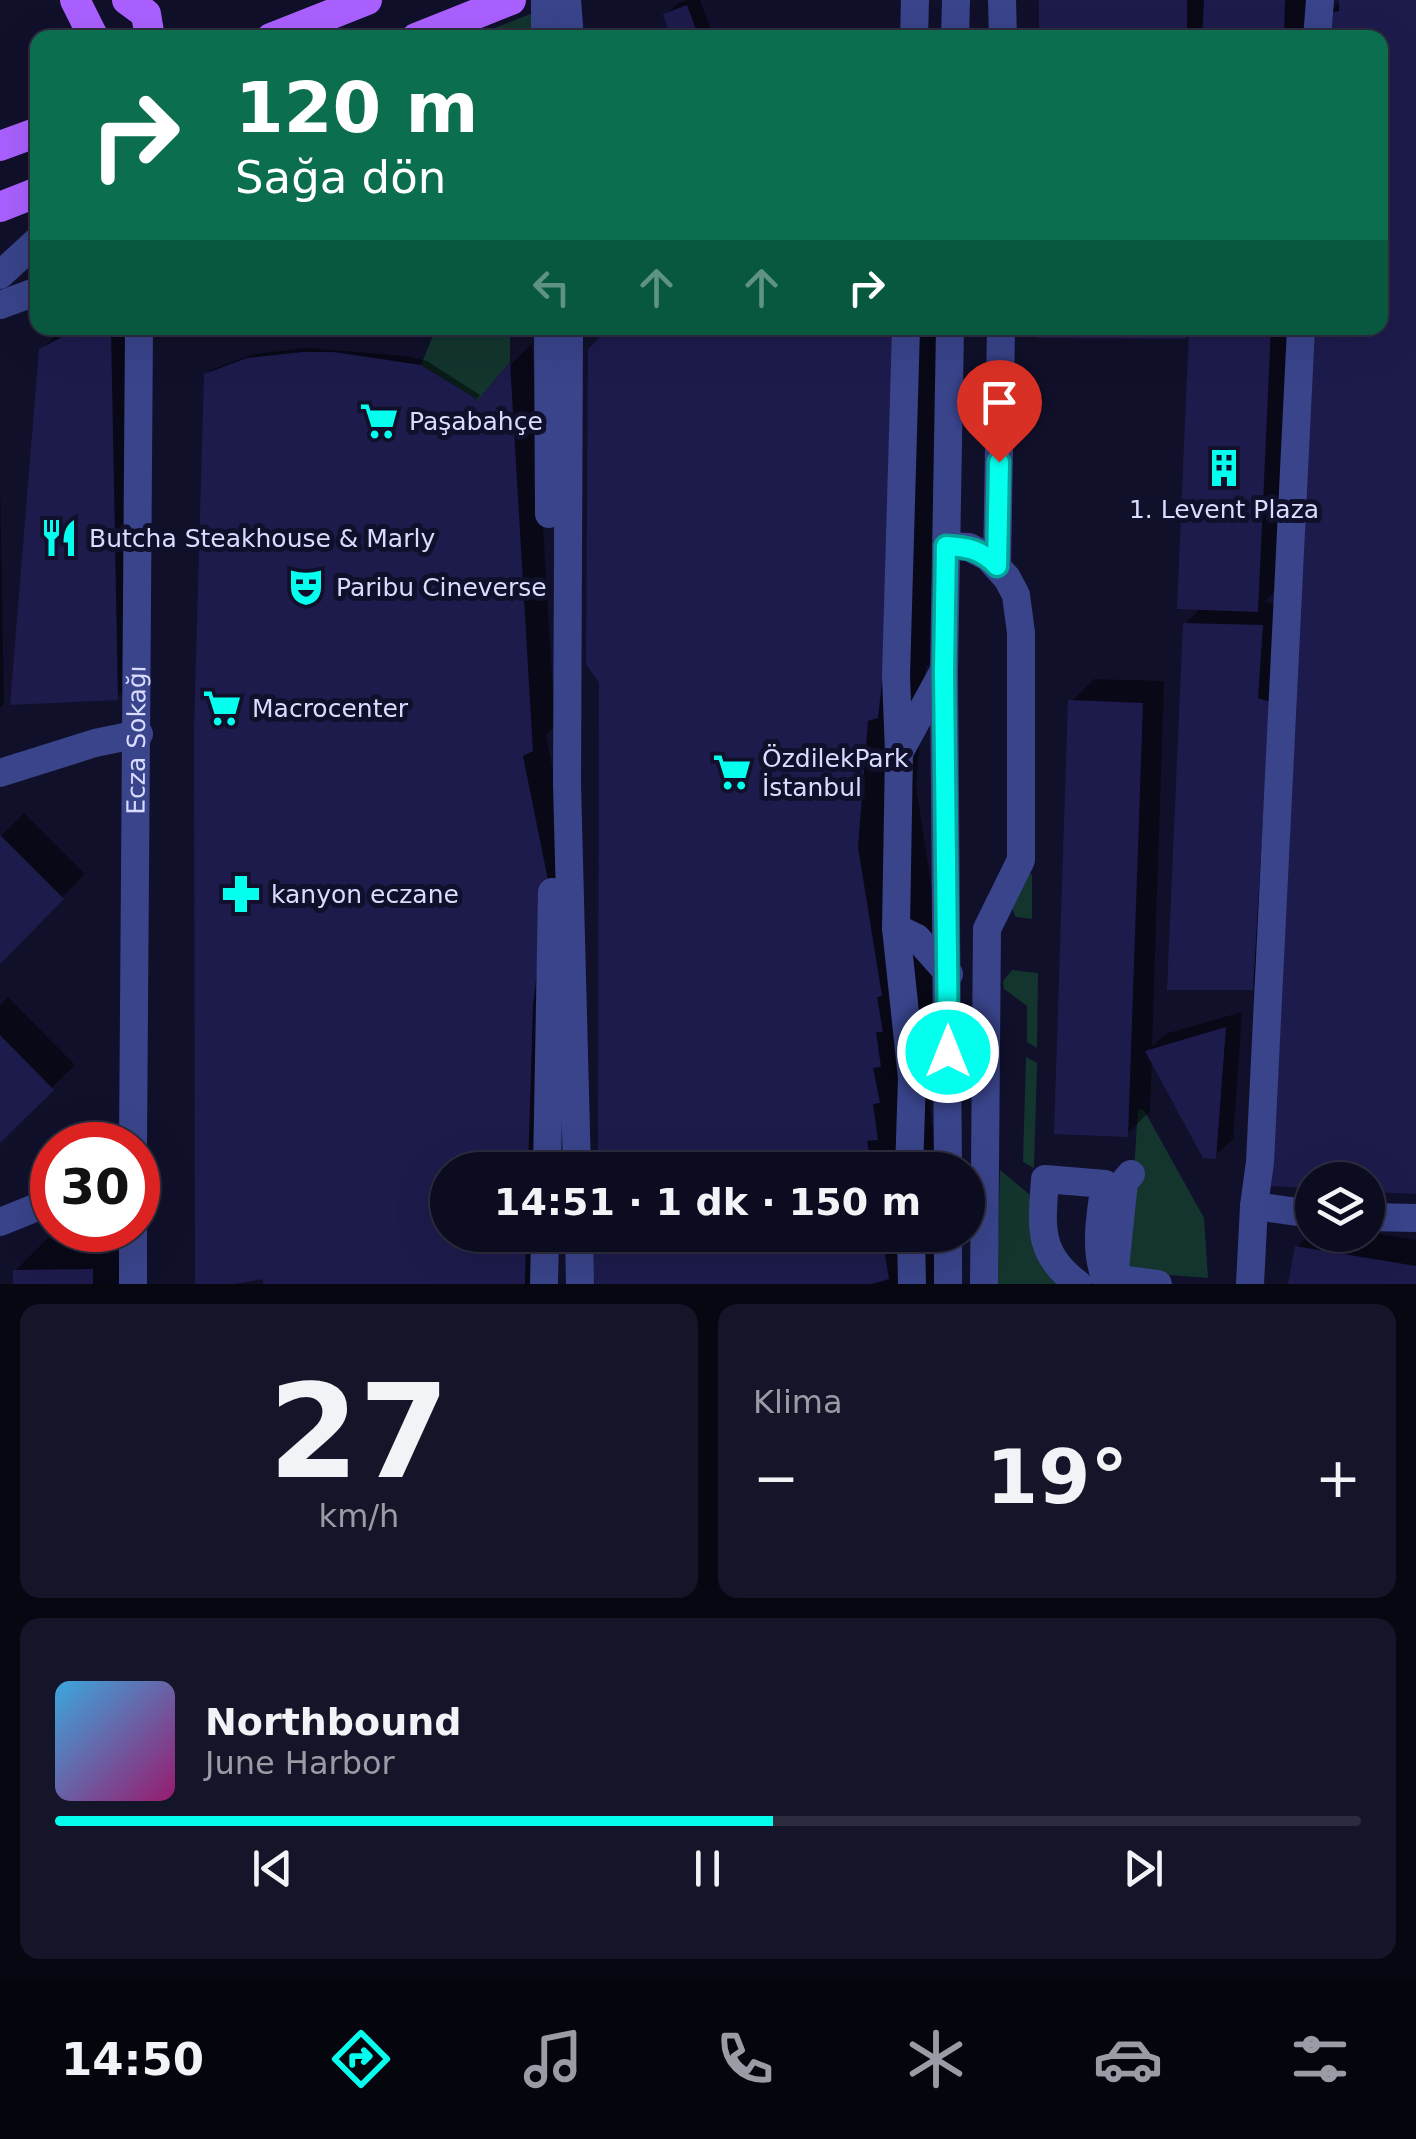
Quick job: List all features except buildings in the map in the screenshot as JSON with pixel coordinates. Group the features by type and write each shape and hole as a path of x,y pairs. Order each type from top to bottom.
{"main road":[{"path":"75,0 88,30"},
{"path":"127,0 146,14 149,30"},
{"path":"292,30 367,0"},
{"path":"436,30 512,0"},
{"path":"0,146 30,135"},
{"path":"0,207 30,195"}],"street":[{"path":"544,0 545,30"},
{"path":"567,0 569,30"},
{"path":"914,30 915,0"},
{"path":"955,30 956,0"},
{"path":"1002,0 1003,30"},
{"path":"1318,30 1320,0"},
{"path":"0,274 30,247"},
{"path":"0,305 30,294"},
{"name":"Ecza Sokağı","path":"133,1122 140,335"},
{"path":"546,1152 552,882 548,335"},
{"path":"569,335 567,784 577,1152"},
{"path":"906,335 896,676 900,752 896,928 912,1078 910,1152"},
{"path":"948,1152 944,671 950,335"},
{"path":"997,566 1001,335"},
{"path":"1250,1284 1260,1162 1301,335"},
{"path":"946,546 969,547 997,566 1016,594 1021,632 1021,860 987,929 979,1152"},
{"path":"900,752 944,671"},
{"path":"883,676 889,677 890,748 900,752"},
{"path":"0,773 95,743 138,734"},
{"path":"896,928 918,938 949,974"},
{"path":"1132,1174 1124,1182 1115,1268 1121,1279 1158,1284"},
{"path":"1078,1284 1056,1266 1041,1230 1045,1179 1104,1184 1099,1240 1108,1284"},
{"path":"1254,1206 1295,1212"},
{"path":"0,1222 30,1210"},
{"path":"1385,1217 1416,1218"},
{"path":"133,1252 133,1284"},
{"path":"544,1284 545,1252"},
{"path":"579,1252 580,1284"},
{"path":"911,1252 912,1284"},
{"path":"948,1252 948,1284"},
{"path":"980,1252 984,1284"}],"green space":[{"path":"538,11 538,30 490,30"},
{"path":"433,335 510,335 510,362 478,400 421,365"},
{"path":"1025,874 1032,874 1032,919 1016,917 1012,906"},
{"path":"1012,970 1038,973 1037,1048 1027,1042 1027,1006 1004,989 1003,981"},
{"path":"1026,1057 1037,1063 1034,1168 1023,1162"},
{"path":"1138,1109 1144,1110 1204,1218 1208,1278 1131,1272 1128,1262"},
{"path":"1000,1170 1035,1199 1065,1284 997,1284"}],"place":[{"name":"Paşabahçe","path":"379,421"},
{"name":"1. Levent Plaza","path":"1224,468"},
{"name":"Butcha Steakhouse & Marly","path":"59,538"},
{"name":"Paribu Cineverse","path":"306,587"},
{"name":"Macrocenter","path":"222,708"},
{"name":"ÖzdilekPark İstanbul","path":"732,772"},
{"name":"kanyon eczane","path":"241,894"}],"route":[{"path":"948,1052 946,546 969,547 997,566 999,462"}]}
